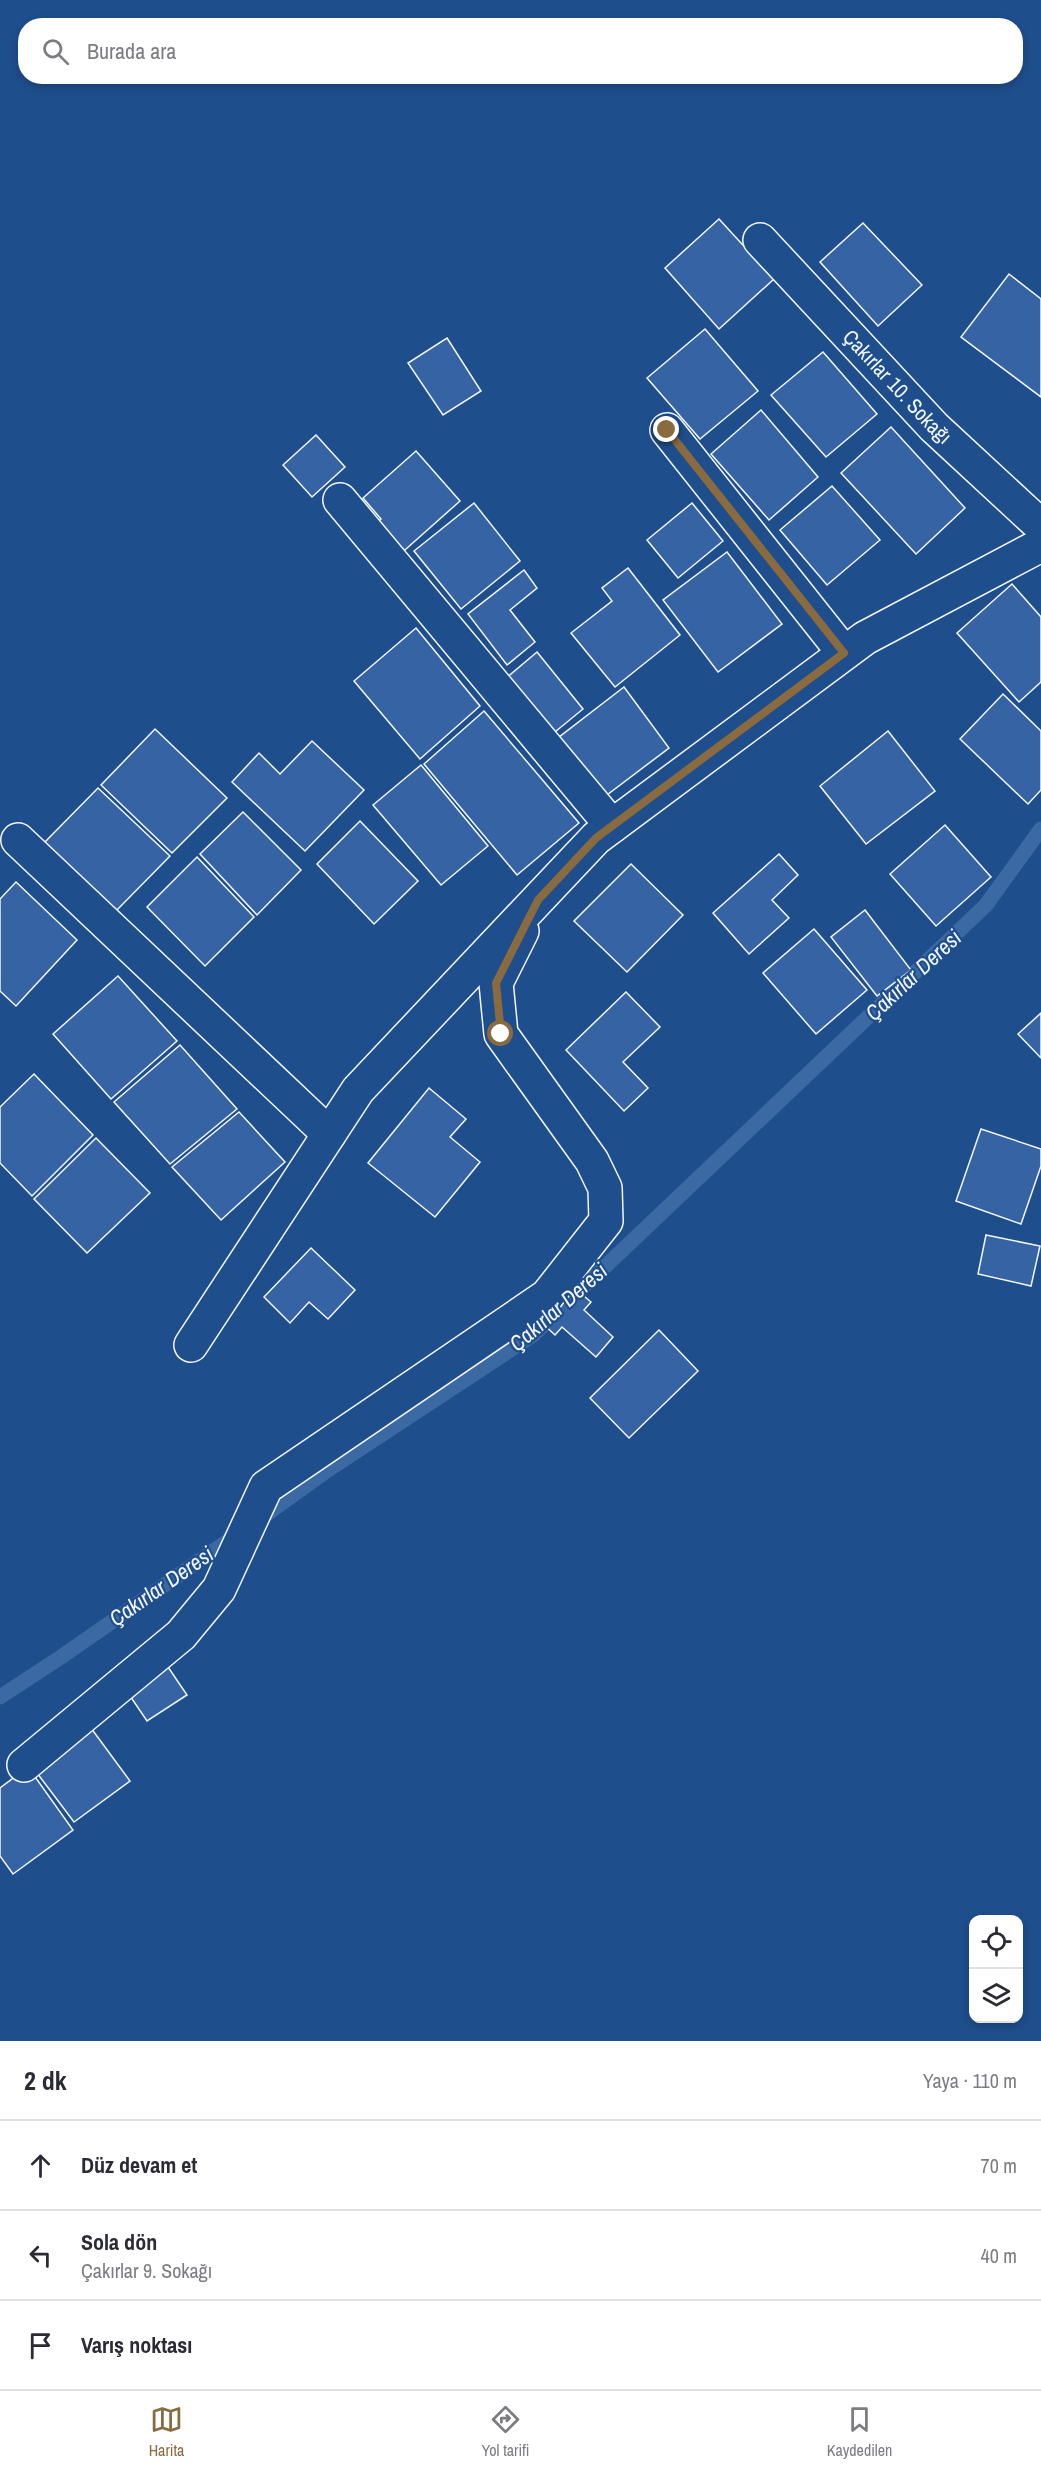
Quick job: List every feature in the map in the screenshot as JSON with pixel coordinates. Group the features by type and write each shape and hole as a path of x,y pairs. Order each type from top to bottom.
{"street":[{"name":"Çakırlar 10. Sokağı","path":"760,240 934,427 1041,526"},
{"path":"667,430 844,653"},
{"path":"340,500 612,826"},
{"path":"191,1345 358,1090 596,838 865,638 1041,545"},
{"path":"18,840 329,1134"},
{"path":"24,1765 181,1635 219,1589 266,1487 547,1296 606,1221 605,1188 592,1161 501,1034 496,983 538,900"}],"building":[{"path":"719,219 774,279 719,329 665,268"},
{"path":"863,223 922,285 878,326 820,262"},
{"path":"1009,274 1041,299 1041,397 961,337"},
{"path":"705,329 758,391 700,439 647,378"},
{"path":"447,338 481,391 443,415 408,363"},
{"path":"823,352 877,414 826,457 771,395"},
{"path":"761,410 818,477 769,520 711,454"},
{"path":"891,427 965,508 916,554 841,473"},
{"path":"316,435 345,467 312,497 283,465"},
{"path":"416,451 460,501 397,557 372,528 381,519 363,498"},
{"path":"832,486 880,540 827,585 780,530"},
{"path":"474,503 520,561 461,609 414,551"},
{"path":"692,503 723,541 678,578 647,540"},
{"path":"727,552 782,624 718,672 663,600"},
{"path":"628,568 680,635 615,687 571,633 612,601 602,588"},
{"path":"524,570 537,588 510,610 535,642 507,665 468,614"},
{"path":"1012,584 1041,617 1041,682 1019,702 957,633"},
{"path":"416,628 480,706 420,759 354,681"},
{"path":"537,652 583,709 550,736 504,680"},
{"path":"624,687 669,748 599,801 554,741"},
{"path":"1003,694 1041,731 1041,790 1028,804 960,739"},
{"path":"484,711 579,823 517,875 424,764"},
{"path":"155,729 227,798 172,853 101,785"},
{"path":"888,731 935,791 866,844 820,786"},
{"path":"312,741 364,790 305,851 232,782 259,753 280,774"},
{"path":"421,765 488,846 441,885 373,805"},
{"path":"98,788 170,856 115,912 44,843"},
{"path":"243,812 301,870 257,915 200,854"},
{"path":"360,821 418,881 374,924 317,864"},
{"path":"945,825 991,877 936,926 890,874"},
{"path":"779,854 798,875 772,900 789,918 749,954 713,913"},
{"path":"197,857 254,917 205,966 147,907"},
{"path":"631,864 683,915 627,972 574,921"},
{"path":"16,882 77,940 16,1006 0,991 0,899"},
{"path":"865,910 911,970 877,996 831,937"},
{"path":"814,929 867,990 816,1034 763,973"},
{"path":"118,976 177,1041 111,1099 53,1034"},
{"path":"626,992 660,1027 623,1062 648,1088 624,1111 566,1050"},
{"path":"1041,1013 1041,1058 1018,1034"},
{"path":"180,1045 237,1109 170,1164 114,1102"},
{"path":"34,1074 93,1135 32,1196 0,1163 0,1107"},
{"path":"429,1088 466,1119 450,1137 480,1162 435,1217 368,1163"},
{"path":"239,1112 285,1162 221,1220 172,1167"},
{"path":"981,1129 1041,1149 1041,1166 1021,1224 956,1201"},
{"path":"96,1138 150,1193 87,1253 34,1199"},
{"path":"986,1235 1040,1246 1031,1286 978,1274"},
{"path":"311,1248 355,1290 328,1319 309,1302 290,1323 264,1297"},
{"path":"572,1286 591,1302 584,1310 613,1337 596,1357 562,1327 555,1335 540,1321"},
{"path":"659,1330 698,1371 629,1438 590,1398"},
{"path":"166,1664 187,1695 147,1721 126,1690"},
{"path":"91,1728 130,1781 74,1822 34,1769"},
{"path":"28,1767 73,1830 13,1874 0,1856 0,1788"}],"waterway":[{"name":"Çakırlar Deresi","path":"260,1519 328,1470 533,1335 986,905 1041,829"},
{"name":"Çakırlar Deresi","path":"0,1697 238,1534"}],"route":[{"path":"501,1034 496,983 538,900 596,838 844,653 667,430"}]}
